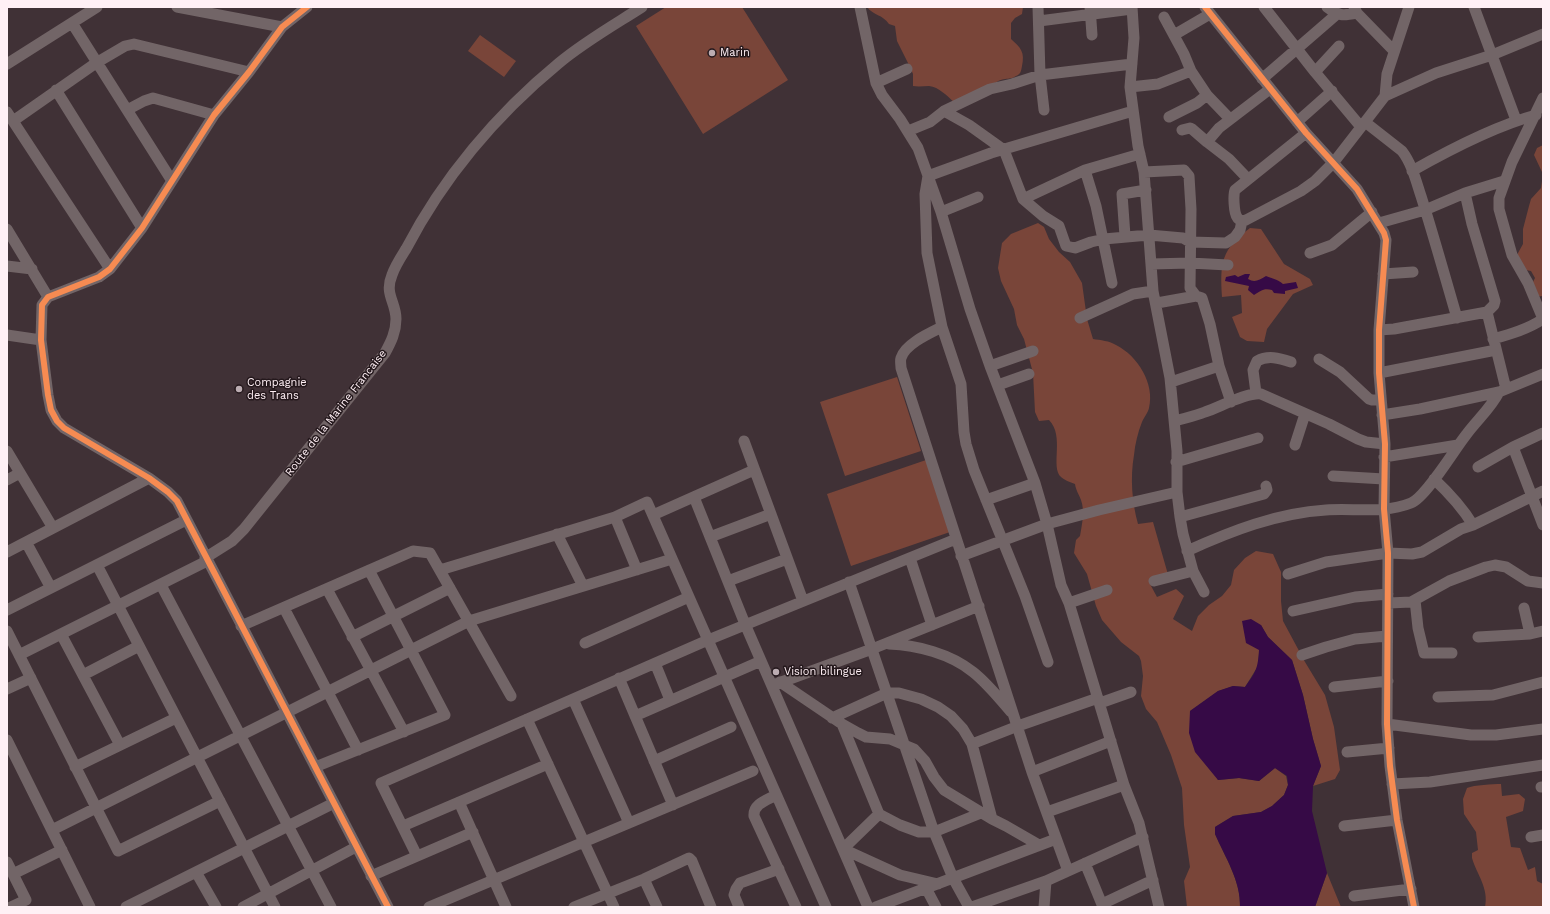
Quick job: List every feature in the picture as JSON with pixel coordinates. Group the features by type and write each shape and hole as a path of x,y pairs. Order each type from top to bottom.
{"street":[{"path":"177,7 282,27"},
{"name":"Route de la Marine Francaise","path":"20,655 160,585 206,559 232,541 244,529 385,353 395,335 396,324 393,305 388,294 391,277 414,232 442,188 469,153 511,106 559,62 642,7"},
{"path":"860,7 876,83 882,95 908,130 918,148 941,212 970,309 990,366 1035,483 1047,524 1061,585 1069,603 1124,785 1140,823 1159,907"},
{"path":"1038,7 1040,75 1044,110"},
{"path":"1264,7 1314,72 1363,125 1402,151 1412,171 1425,210 1457,318"},
{"path":"1327,7 1337,14 1345,16 1355,10 1394,51"},
{"path":"1385,96 1387,74 1409,7"},
{"path":"1474,7 1516,120"},
{"path":"305,8 282,27 249,72 214,115 142,228 110,269 99,277 48,297 42,305 41,340 48,395 57,421 64,428 149,478 168,492 177,501 388,907"},
{"path":"1039,21 1090,11 1132,8 1134,24 1130,87 1144,172 1154,291 1171,382 1177,450 1177,492 1180,517 1193,571 1204,592"},
{"path":"7,64 72,23 90,9"},
{"path":"1174,35 1208,10 1306,133 1357,189 1379,223 1386,240 1379,330 1379,373 1385,444 1384,509 1388,553 1387,724 1392,784 1397,820 1414,907"},
{"path":"1090,11 1092,35"},
{"path":"1262,79 1337,14"},
{"path":"1164,17 1191,71 1207,95 1230,119"},
{"path":"72,23 172,181"},
{"path":"944,111 969,125 1004,150 1023,199 1043,216 1059,226 1066,246 1075,248 1104,239 1149,235 1183,238 1190,242 1226,243 1235,237 1240,230 1242,221 1315,182 1334,162 1385,96 1436,73 1492,54 1543,34"},
{"path":"110,269 10,117 56,90 96,63 125,46 134,44 249,72"},
{"path":"1314,72 1339,46"},
{"path":"908,130 930,122 944,111 990,89 1040,75 1132,64"},
{"path":"876,83 907,69"},
{"path":"1130,87 1158,84 1191,71"},
{"path":"1207,142 1219,128 1270,89"},
{"path":"56,90 142,228"},
{"path":"1297,122 1332,91"},
{"path":"1169,117 1196,103 1207,95"},
{"path":"127,110 153,98 214,115"},
{"path":"1494,339 1533,326 1543,319 1528,284 1514,260 1499,208 1499,198 1512,162 1543,98"},
{"path":"928,176 1004,150 1133,111"},
{"path":"1412,171 1452,150 1516,120 1536,115"},
{"path":"1182,130 1192,129 1229,159 1248,179"},
{"path":"1242,221 1237,217 1233,195 1235,190 1306,133"},
{"path":"1023,199 1085,170 1140,154"},
{"path":"1085,170 1104,239 1112,283"},
{"path":"1144,172 1184,170 1189,176 1191,209 1190,288 1196,296"},
{"path":"928,176 925,194 927,253 942,327 960,384 966,444 974,470 1025,596 1048,662"},
{"path":"1379,223 1425,210 1466,193 1504,181"},
{"path":"1125,236 1122,194 1146,190"},
{"path":"1379,330 1487,312 1494,305 1495,301 1472,224 1466,193"},
{"path":"941,212 978,198"},
{"path":"1310,252 1332,244 1372,212"},
{"path":"7,229 48,297"},
{"path":"1151,264 1190,263 1228,265"},
{"path":"7,266 32,269"},
{"path":"1383,274 1413,272"},
{"path":"1080,318 1133,294 1154,291"},
{"path":"1157,303 1196,296 1202,298 1210,324 1219,366 1232,402"},
{"path":"1187,551 1223,534 1246,526 1283,517 1327,510 1384,509 1411,503 1419,498 1458,445 1503,390 1494,339 1487,312"},
{"path":"942,327 924,336 905,351 901,358 900,368 1032,772 1068,871"},
{"path":"7,335 41,340"},
{"path":"1379,373 1496,350"},
{"path":"990,366 1033,352"},
{"path":"1256,393 1253,370 1257,361 1268,358 1277,358 1290,362"},
{"path":"1319,359 1340,372 1368,399 1381,400"},
{"path":"1171,382 1219,366"},
{"path":"998,385 1029,374"},
{"path":"1382,415 1420,409 1503,390 1543,374"},
{"path":"1175,421 1203,413 1242,397 1256,393 1358,439 1366,442 1385,444"},
{"path":"1295,445 1305,414"},
{"path":"1478,467 1513,447 1543,433"},
{"path":"1176,462 1258,438"},
{"path":"744,441 803,601"},
{"path":"1384,457 1458,445"},
{"path":"1513,447 1543,525"},
{"path":"7,450 53,528"},
{"path":"653,515 754,470"},
{"path":"7,480 20,473"},
{"path":"1333,476 1384,479"},
{"path":"7,552 149,478"},
{"path":"1434,479 1451,494 1462,507 1473,525"},
{"path":"986,500 1035,483"},
{"path":"1180,517 1264,494 1266,486"},
{"path":"1288,574 1326,562 1388,553 1412,554 1422,552 1461,529 1473,525 1543,491"},
{"path":"961,556 1047,524 1177,492"},
{"path":"694,497 745,624 761,661 776,684 843,850 868,907"},
{"path":"440,570 615,517 647,502 826,907"},
{"path":"710,537 770,514"},
{"path":"615,517 637,570"},
{"path":"7,610 186,520"},
{"path":"557,534 583,586"},
{"path":"417,856 381,783 745,624 956,539"},
{"path":"26,542 52,588"},
{"path":"241,626 414,551 430,553 511,696"},
{"path":"910,558 932,625"},
{"path":"52,830 469,621 672,559"},
{"path":"728,581 787,559"},
{"path":"96,565 275,907"},
{"path":"1293,611 1355,597 1388,598 1411,602 1449,581 1495,565 1506,567 1528,580 1543,583"},
{"path":"315,767 445,715 369,570"},
{"path":"1154,581 1193,571"},
{"path":"849,582 934,832 953,878 969,907"},
{"path":"160,585 331,907"},
{"path":"352,636 450,588"},
{"path":"327,589 404,732"},
{"path":"1069,603 1107,590"},
{"path":"585,643 689,597"},
{"path":"1415,600 1418,628 1424,653 1452,653"},
{"path":"776,684 872,649 979,606"},
{"path":"284,608 358,750"},
{"path":"1524,608 1530,634"},
{"path":"7,631 118,851 220,801"},
{"path":"1478,637 1530,634 1543,631"},
{"path":"62,634 120,745"},
{"path":"1302,656 1326,647 1355,639 1387,636"},
{"path":"884,644 901,644 930,651 953,660 972,672 1014,715"},
{"path":"83,675 139,646"},
{"path":"635,716 761,661"},
{"path":"655,663 670,700"},
{"path":"7,689 31,678"},
{"path":"619,678 673,805"},
{"path":"1334,687 1388,681"},
{"path":"1438,697 1493,695 1543,682"},
{"path":"776,684 866,737 890,739 914,749 925,761 934,777 944,790 981,813 1039,845"},
{"path":"972,744 1018,726 1131,692"},
{"path":"837,721 887,693 899,693 921,699 938,707 963,729 972,744 992,819"},
{"path":"573,699 629,823"},
{"path":"76,767 176,718"},
{"path":"527,719 614,907"},
{"path":"837,721 879,814 906,828 919,832 934,832 981,813"},
{"path":"1387,724 1471,735 1496,735 1543,729"},
{"path":"654,760 731,727"},
{"path":"1032,772 1111,741"},
{"path":"8,746 90,907"},
{"path":"1347,752 1389,748"},
{"path":"402,826 548,764"},
{"path":"1392,784 1430,782 1543,765"},
{"path":"429,907 753,771"},
{"path":"1047,812 1124,785"},
{"path":"776,795 756,806 754,816 796,907"},
{"path":"460,802 506,907"},
{"path":"126,907 334,803"},
{"path":"843,850 879,814"},
{"path":"1344,826 1397,820"},
{"path":"371,876 473,832"},
{"path":"1531,838 1543,835"},
{"path":"972,907 1004,902 1046,881 1143,837"},
{"path":"876,907 1056,839"},
{"path":"243,907 356,847"},
{"path":"13,874 62,850"},
{"path":"843,850 900,875 938,884"},
{"path":"574,907 607,892 644,879 689,858 692,861 711,907"},
{"path":"7,862 26,900 11,907"},
{"path":"1085,863 1102,906 1153,880"},
{"path":"739,907 734,895 740,883 779,869"},
{"path":"196,872 216,907"},
{"path":"644,879 657,907"},
{"path":"1044,907 1046,881"},
{"path":"926,888 936,907"},
{"path":"1354,896 1411,889"}],"shaded area":[{"name":"Marin","path":"666,7 742,7 788,80 703,134 636,26"},
{"path":"867,7 1023,7 1022,14 1015,18 1011,23 1011,39 1020,48 1023,57 1020,72 1013,77 999,80 993,85 954,102 936,88 929,86 913,86 913,74 897,41 895,26 889,24 884,18 872,12"},
{"path":"480,35 516,61 504,77 468,51"},
{"path":"1543,145 1543,296 1532,297 1533,282 1535,278 1531,271 1515,268 1518,253 1523,244 1523,229 1531,199 1541,188 1542,172 1534,155 1537,148"},
{"path":"1038,223 1044,227 1049,239 1059,252 1070,262 1082,283 1087,319 1093,339 1114,344 1124,350 1138,363 1147,380 1150,399 1149,408 1142,422 1136,442 1132,472 1132,490 1138,524 1153,522 1169,578 1150,584 1157,597 1176,589 1184,596 1173,619 1192,631 1198,616 1209,605 1222,596 1231,585 1234,570 1245,558 1256,551 1273,554 1281,572 1283,621 1325,695 1334,727 1340,770 1335,779 1313,786 1321,766 1303,695 1292,660 1268,637 1261,625 1258,666 1245,687 1233,686 1218,691 1190,711 1218,780 1239,778 1259,781 1275,768 1286,776 1288,785 1284,795 1272,806 1261,812 1233,816 1215,827 1215,834 1228,860 1238,888 1240,907 1187,907 1184,881 1190,867 1184,825 1182,788 1171,755 1157,722 1146,709 1141,696 1143,676 1139,656 1121,642 1102,620 1096,606 1087,574 1074,553 1076,540 1080,536 1082,527 1082,504 1075,484 1062,478 1058,472 1057,442 1054,427 1049,420 1039,421 1035,412 1033,373 1024,339 1017,325 1014,309 1001,281 998,268 1002,243 1011,234"},
{"path":"1250,228 1261,229 1284,264 1310,279 1313,285 1293,294 1267,329 1264,342 1247,341 1240,337 1232,317 1242,313 1241,295 1222,297 1221,275 1224,258 1233,243"},
{"path":"1245,274 1250,274 1248,279 1253,281 1259,280 1266,276 1283,284 1296,282 1298,288 1285,291 1285,294 1274,293 1272,290 1266,289 1254,295 1248,290 1249,286 1225,281 1226,277 1235,275 1238,277"},
{"path":"897,377 921,451 845,476 820,402"},
{"path":"926,460 950,532 851,566 827,494"},
{"path":"1251,619 1261,625 1268,637 1292,660 1303,695 1321,766 1313,786 1312,811 1327,873 1315,907 1240,907 1238,888 1228,860 1215,834 1215,827 1233,816 1261,812 1272,806 1284,795 1288,785 1287,776 1275,768 1259,781 1239,778 1218,780 1195,752 1189,733 1190,711 1218,691 1233,686 1245,687 1254,673 1257,666 1259,650 1246,643 1242,621"},
{"path":"1501,784 1502,796 1519,794 1525,799 1523,811 1506,817 1511,847 1520,848 1528,870 1535,867 1537,881 1543,884 1543,907 1485,907 1486,900 1484,888 1472,858 1472,853 1478,850 1476,832 1464,814 1463,799 1467,788 1479,785"},
{"path":"1327,873 1341,907 1315,907"}],"cycle path":[{"path":"307,7 282,27 249,72 214,115 142,228 110,269 99,277 48,297 42,305 41,340 48,395 51,410 57,421 64,428 149,478 168,492 177,501 388,907"},
{"path":"1205,7 1306,133 1357,189 1384,233 1386,240 1379,330 1379,373 1385,444 1384,509 1388,553 1387,724 1390,766 1397,820 1414,907"}],"place":[{"name":"Marin","path":"712,53"},
{"name":"Compagnie des Trans","path":"239,389"},
{"name":"Vision bilingue","path":"776,672"}]}
